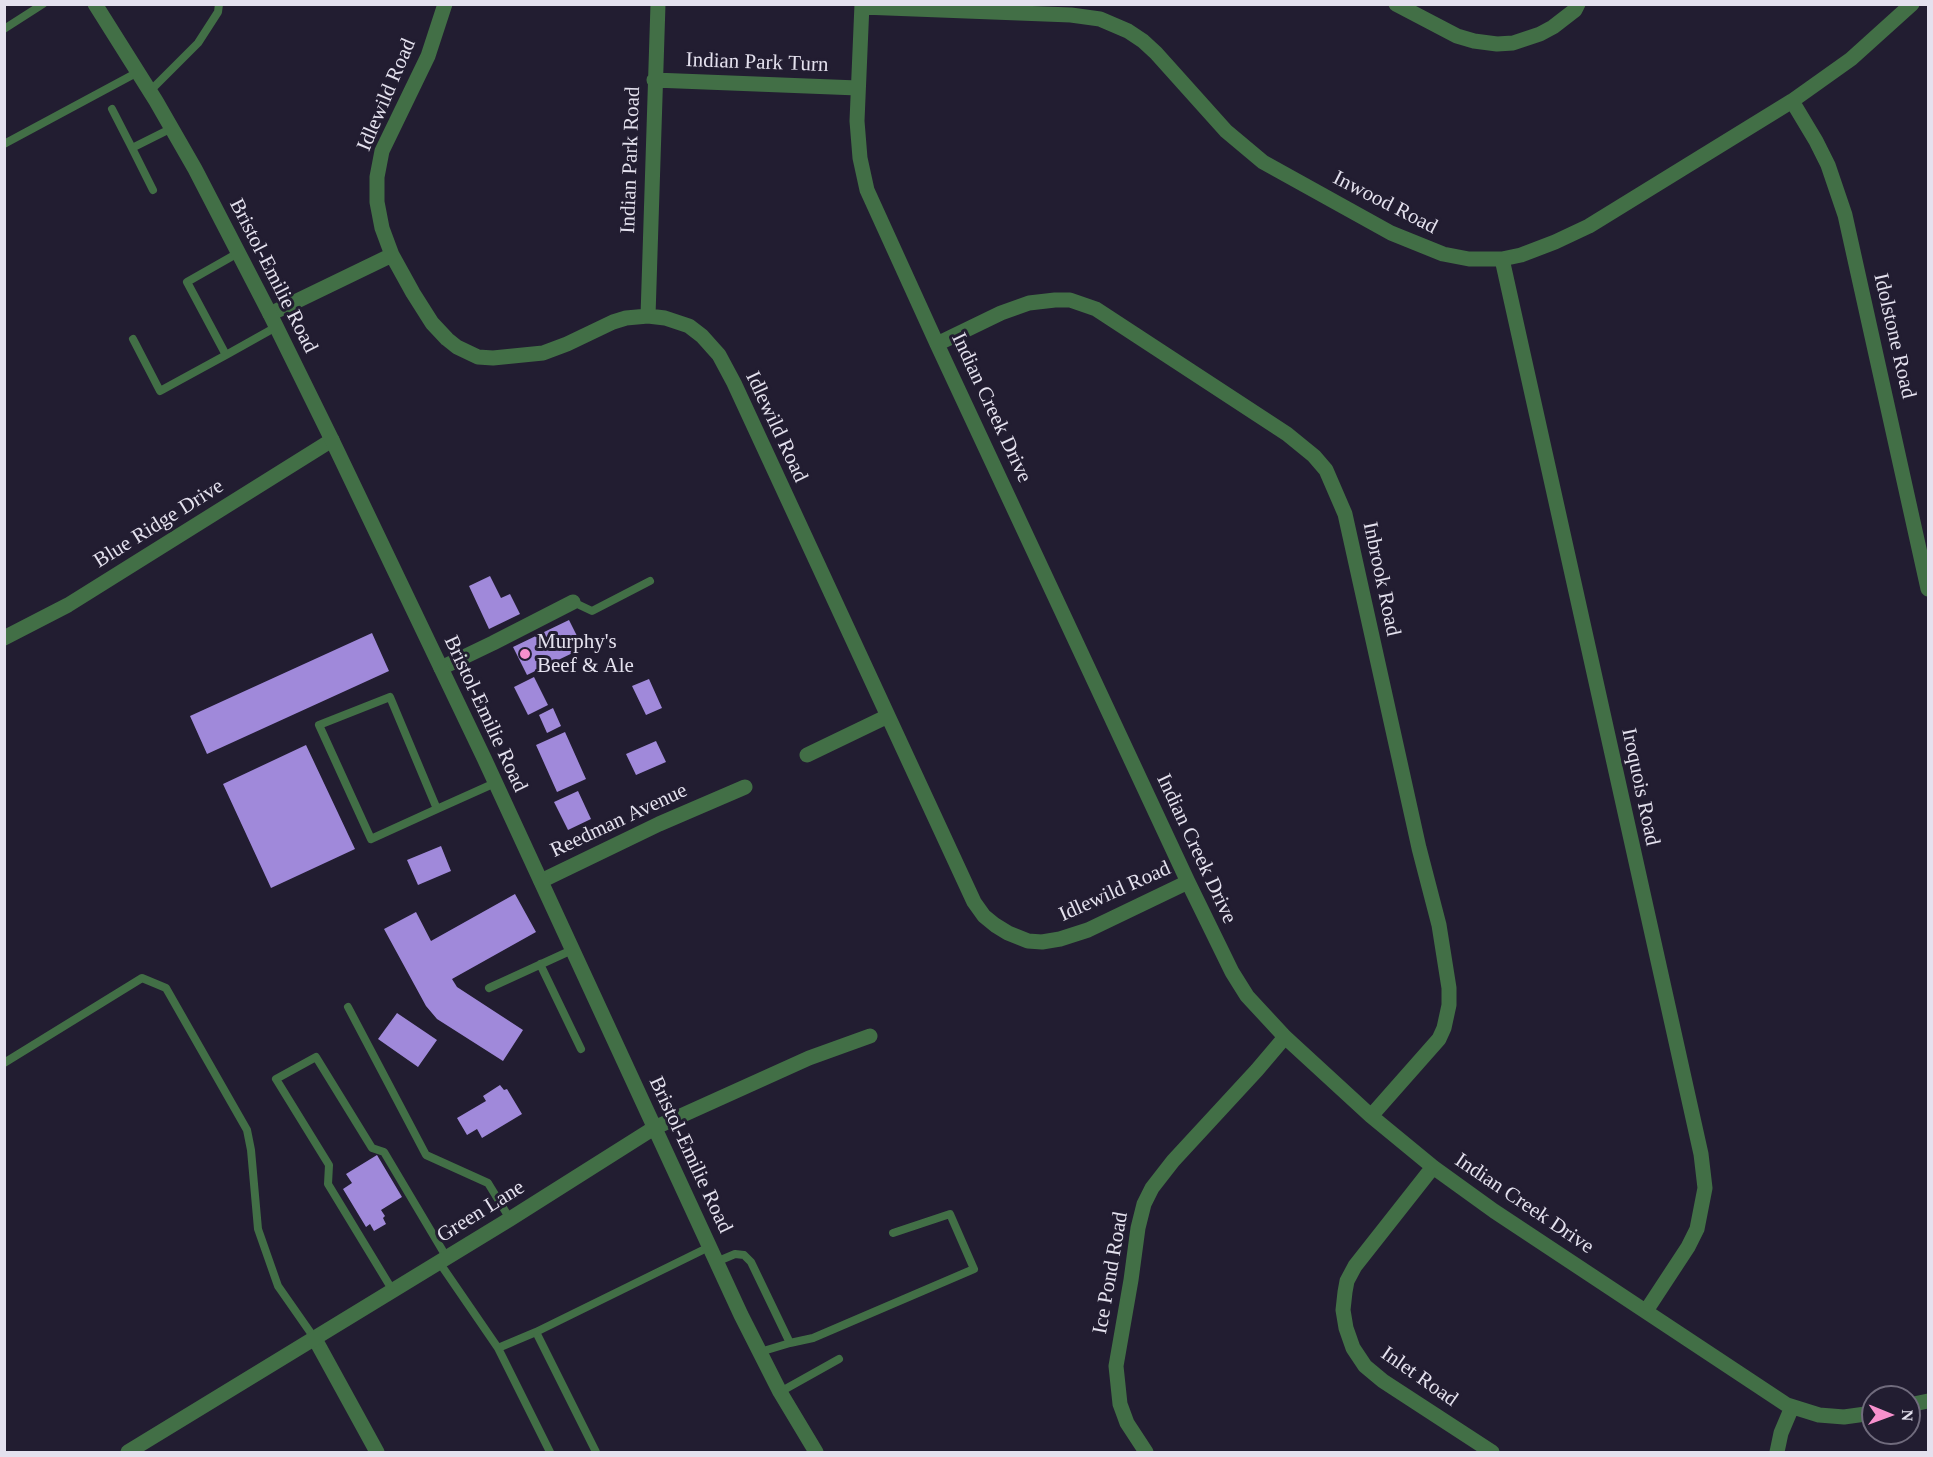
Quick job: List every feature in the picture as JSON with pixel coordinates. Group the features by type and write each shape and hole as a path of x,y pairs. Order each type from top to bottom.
{"street":[{"name":"Bristol-Emilie Road","path":"95,4 171,128 273,320 441,668 716,1262 780,1392 816,1452"},
{"name":"Idlewild Road","path":"445,4 428,56 382,151 377,177 382,228 392,255 432,323 457,347 478,357 505,358 543,353 627,318 648,316 665,318 689,326 702,336 719,355 734,383 974,902 989,920 1008,933 1028,940 1042,942 1060,939 1088,930 1188,882"},
{"name":"Indian Park Road","path":"648,316 658,4"},
{"path":"1396,4 1457,36 1497,44 1513,43 1540,34 1575,10 1578,4"},
{"name":"Inwood Road","path":"862,6 1071,15 1100,19 1128,31 1143,41 1226,131 1263,162 1418,246 1469,259 1521,255 1589,226 1792,101 1851,59 1912,4"},
{"name":"Indian Creek Drive","path":"862,6 857,121 860,158 867,190 1188,882 1232,972 1247,996 1285,1037 1371,1116 1433,1167 1494,1211 1792,1407 1819,1415 1844,1417 1861,1415"},
{"name":"Indian Park Turn","path":"654,80 858,88"},
{"name":"Idolstone Road","path":"1792,101 1828,165 1845,215 1929,589"},
{"path":"273,320 392,255"},
{"name":"Iroquois Road","path":"1502,258 1701,1154 1705,1188 1697,1229 1688,1247 1646,1311"},
{"name":"Inbrook Road","path":"937,344 1001,313 1029,303 1070,300 1096,309 1287,434 1314,456 1326,470 1345,514 1419,848 1439,925 1449,988 1449,1005 1439,1039 1371,1116"},
{"name":"Blue Ridge Drive","path":"4,638 68,605 332,440"},
{"path":"441,668 573,602"},
{"path":"807,755 888,716"},
{"name":"Reedman Avenue","path":"541,881 659,824 746,787"},
{"name":"Green Lane","path":"128,1452 510,1219 654,1128 809,1058 870,1036"},
{"name":"Ice Pond Road","path":"1146,1452 1127,1423 1120,1404 1116,1366 1131,1280 1137,1228 1144,1204 1152,1188 1173,1161 1285,1037"},
{"name":"Inlet Road","path":"1433,1167 1355,1266 1347,1281 1345,1292 1343,1310 1346,1328 1353,1348 1365,1366 1383,1381 1492,1452"},
{"path":"315,1339 376,1452"},
{"path":"1778,1452 1781,1433 1792,1407"}],"lane":[{"path":"4,29 43,4"},
{"path":"150,91 198,43 218,12 219,4"},
{"path":"4,144 138,72"},
{"path":"111,110 153,190"},
{"path":"132,148 171,128"},
{"path":"226,355 188,282 238,253"},
{"path":"133,339 160,392 226,355 273,320"},
{"path":"573,602 591,611 650,581"},
{"path":"437,809 390,697 319,725 371,839 495,783"},
{"path":"489,988 572,950"},
{"path":"540,964 582,1049"},
{"path":"5,1061 142,978 166,988 247,1130 258,1229 278,1286 315,1339"},
{"path":"348,1007 426,1155 488,1183 510,1219"},
{"path":"393,1291 328,1184 329,1165 276,1079 316,1058 372,1148 384,1152 443,1260 498,1348 550,1452"},
{"path":"760,1352 813,1338 974,1269 950,1214 893,1233"},
{"path":"498,1348 536,1332 709,1247"},
{"path":"716,1262 735,1254 744,1255 751,1262 790,1343"},
{"path":"536,1332 596,1452"},
{"path":"780,1392 839,1359"}],"building":[{"path":"490,576 501,598 510,594 520,614 489,629 469,586"},
{"path":"569,620 583,648 527,675 513,647"},
{"path":"372,633 389,671 207,754 190,716"},
{"path":"534,677 548,705 528,715 514,687"},
{"path":"649,679 662,708 646,715 632,686"},
{"path":"553,708 561,726 547,733 539,715"},
{"path":"565,732 586,779 557,792 536,745"},
{"path":"656,741 666,762 636,775 626,754"},
{"path":"306,745 355,849 271,888 223,784"},
{"path":"578,791 591,819 568,830 554,802"},
{"path":"441,846 451,871 418,885 407,860"},
{"path":"515,894 536,932 452,979 457,987 523,1030 503,1061 437,1019 426,1006 384,929 416,912 431,941"},
{"path":"397,1013 437,1040 418,1067 378,1039"},
{"path":"500,1085 504,1090 507,1089 522,1114 482,1138 477,1129 467,1135 457,1118 486,1101 483,1096"},
{"path":"377,1155 402,1197 381,1210 386,1224 374,1231 370,1224 366,1227 343,1189 352,1183 346,1174"}],"place":[{"name":"Murphy's Beef & Ale","path":"525,654"}]}
